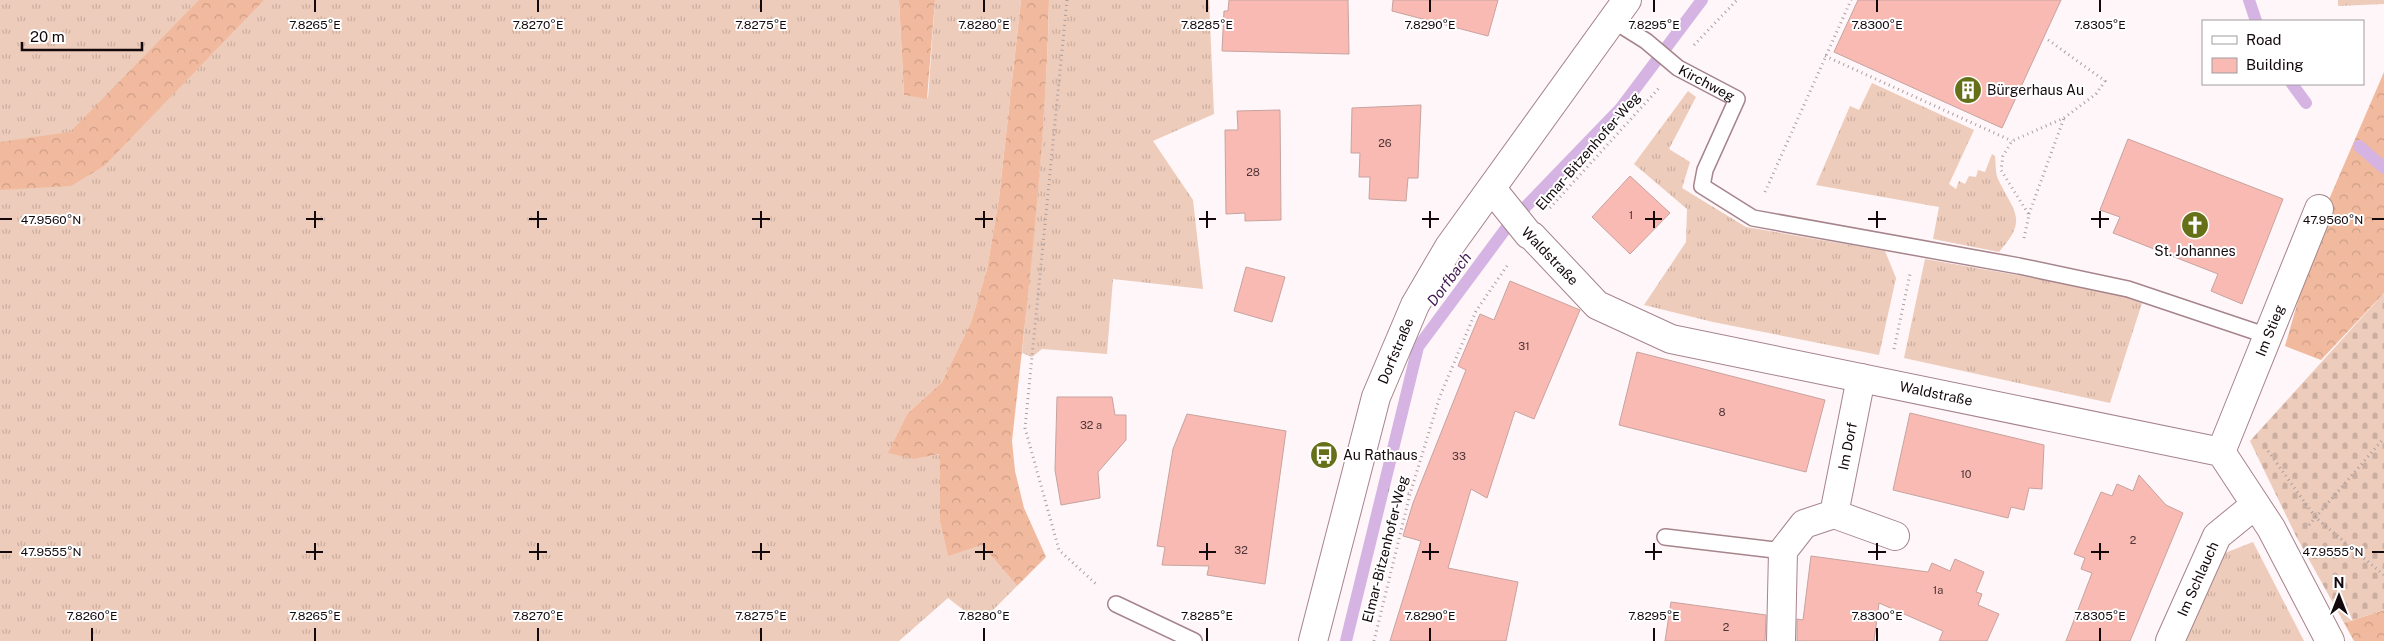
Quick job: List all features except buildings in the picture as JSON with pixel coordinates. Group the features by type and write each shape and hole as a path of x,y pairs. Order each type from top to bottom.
{"street":[{"name":"Dorfstraße","path":"1313,641 1376,397 1415,304 1449,247 1497,196 1621,10"},
{"name":"Waldstraße","path":"1497,196 1531,236 1597,304 1672,339 2221,452"},
{"name":"Im Stieg","path":"2221,452 2319,209"},
{"name":"Im Dorf","path":"1834,514 1861,378"},
{"path":"2221,452 2271,528 2330,641"},
{"name":"Im Schlauch","path":"2170,641 2217,536 2255,504"},
{"path":"1781,641 1783,551 1804,524 1834,514 1895,536"}],"lane":[{"name":"Kirchweg","path":"1621,10 1646,41 1677,66 1737,99 1704,170 1702,186 1753,218"},
{"path":"1753,218 2019,266 2128,289 2268,336"},
{"path":"1665,537 1783,551"},
{"path":"1116,604 1194,641"}],"path":[{"path":"1067,0 1025,428 1059,550 1116,604"},
{"name":"Elmar-Bitzenhofer-Weg","path":"1374,641 1410,494 1440,396 1476,311 1507,265 1531,236 1553,204 1692,47 1737,0"},
{"path":"1753,218 1851,0"},
{"path":"2028,215 2001,170 2003,156 2012,141 2064,118 2096,94 2105,81 2047,39"},
{"path":"1825,56 2012,141"},
{"path":"2019,266 2028,215 2064,118"},
{"path":"1888,383 1915,247"},
{"path":"2303,530 2316,518 2384,438"},
{"path":"2268,451 2316,518 2384,575"},
{"path":"1399,492 1410,494"}],"green space":[{"path":"0,0 899,0 904,95 928,98 935,0 1021,0 999,198 987,269 971,322 942,382 908,413 915,459 940,454 940,522 948,555 982,545 1017,586 980,623 948,598 899,641 0,641"},
{"path":"199,0 264,0 104,166 71,186 0,190 0,142 70,132"},
{"path":"899,0 935,0 927,99 904,95"},
{"path":"1021,0 1049,0 1040,166 1012,441 1015,471 1024,508 1046,557 1017,586 982,545 948,556 940,522 940,454 915,459 888,453 908,413 942,382 971,322 987,269 999,198"},
{"path":"1049,0 1209,0 1214,114 1153,141 1193,200 1203,289 1113,279 1107,354 1042,349 1032,357 1022,353 1042,133"},
{"path":"2338,0 2384,0 2384,4 2338,6"},
{"path":"2384,72 2384,293 2321,360 2285,346 2324,211"},
{"path":"1872,83 1974,130 1949,184 1956,189 1959,181 1965,184 1969,176 1976,177 1978,170 1985,172 1992,154 1995,156 1998,179 2016,216 2014,231 1999,252 1933,239 1939,207 1816,185 1850,106 1859,110"},
{"path":"1688,91 1696,97 1669,149 1690,162 1682,188 1746,227 1885,251 1896,278 1879,355 1713,322 1644,305 1686,242 1687,209 1634,164"},
{"path":"1925,259 2108,291 2142,303 2110,403 1904,358"},
{"path":"2384,293 2384,610 2344,623 2296,536 2250,441"},
{"path":"2253,542 2304,641 2184,641 2217,556"},
{"path":"2384,610 2384,641 2354,641 2344,623"}],"waterway":[{"name":"Dorfbach","path":"1346,641 1418,347 1510,223 1620,109 1702,0"},
{"path":"2249,0 2256,20"},
{"path":"2293,85 2306,103"},
{"path":"2359,146 2384,168"}],"place":[{"name":"Bürgerhaus Au","path":"1968,90"},
{"name":"St. Johannes","path":"2195,225"},
{"name":"Au Rathaus","path":"1324,455"}]}
